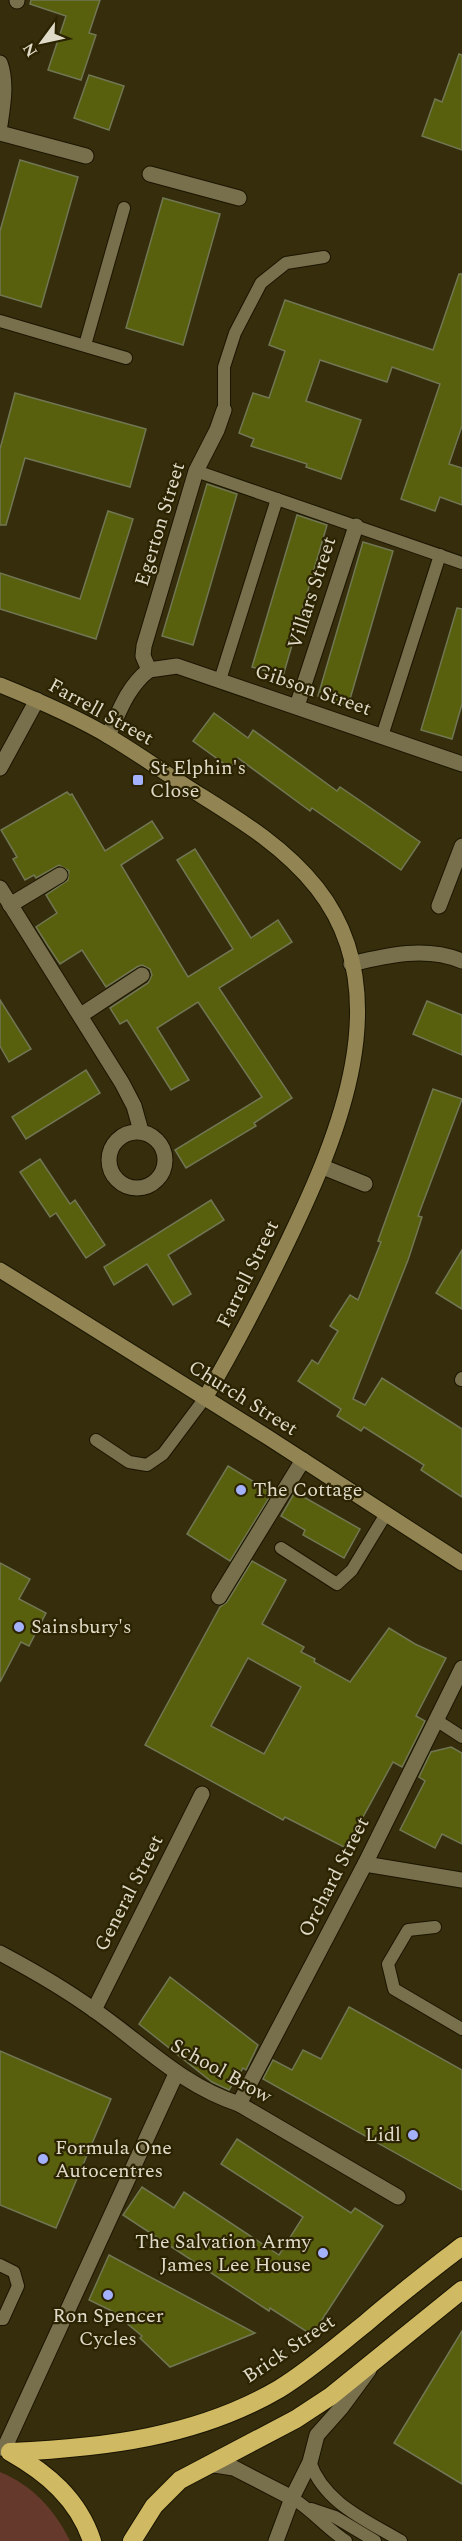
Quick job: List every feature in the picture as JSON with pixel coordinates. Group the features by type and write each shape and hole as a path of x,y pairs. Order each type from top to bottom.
{"highway":[{"name":"Brick Street","path":"5,2450 65,2449 146,2438 186,2429 234,2411 278,2389 316,2363 462,2246"},
{"path":"132,2541 154,2506 180,2480 296,2419 331,2396 462,2290"},
{"path":"5,2450 39,2469 66,2493 86,2523 92,2541"}],"street":[{"path":"0,63 3,71 3,98 0,125"},
{"path":"0,133 86,156"},
{"path":"150,174 239,198"},
{"name":"Egerton Street","path":"149,670 143,656 144,646 196,471 217,430 224,410"},
{"name":"Villars Street","path":"297,706 356,526"},
{"name":"Gibson Street","path":"149,670 177,666 462,764"},
{"path":"108,736 134,683 149,670"},
{"name":"Farrell Street","path":"0,685 37,700 108,736 265,836 318,889 343,933 351,964 357,1012 352,1069 345,1102 324,1167 247,1326 205,1398"},
{"path":"0,768 37,700"},
{"path":"439,906 462,846"},
{"path":"10,905 60,875"},
{"path":"0,888 123,1083 134,1106 141,1131"},
{"path":"351,964 410,953 434,953 462,962"},
{"path":"81,1015 142,975"},
{"path":"324,1167 365,1184"},
{"name":"Church Street","path":"0,1270 303,1460 462,1563"},
{"path":"219,1598 303,1460"},
{"name":"Orchard Street","path":"239,2104 365,1864 462,1668"},
{"name":"General Street","path":"94,2010 202,1794"},
{"path":"365,1864 462,1880"},
{"name":"School Brow","path":"2,1960 94,2010 176,2074 222,2099 239,2104 398,2197"},
{"path":"5,2450 176,2074"},
{"path":"276,2541 292,2498 310,2462 317,2435 341,2408 376,2360"},
{"path":"208,2464 234,2468 292,2498"}],"lane":[{"path":"85,345 124,208"},
{"name":"Egerton Street","path":"224,410 224,367 235,333 261,284 286,262 324,257"},
{"path":"0,321 126,358"},
{"path":"196,471 462,562"},
{"path":"220,680 278,499"},
{"path":"382,736 440,555"},
{"path":"96,1440 129,1462 147,1465 163,1454 205,1398"},
{"path":"281,1548 337,1584 352,1570 386,1514"},
{"path":"435,1720 462,1737"},
{"path":"435,1927 408,1930 388,1964 394,1989 462,2030"},
{"path":"0,2265 14,2272 18,2286 3,2319 0,2319"},
{"path":"310,2462 314,2474 336,2502 401,2541"},
{"path":"292,2498 311,2510 329,2529 344,2540"},
{"path":"311,2510 335,2517 375,2541"}],"shaded area":[{"path":"0,2472 12,2477 32,2491 50,2509 70,2541 0,2541"}],"building":[{"path":"31,0 100,0 89,33 96,35 81,80 48,70 66,16 30,4"},
{"path":"459,54 462,55 462,150 422,136 435,99 442,102"},
{"path":"89,75 124,86 109,130 74,118"},
{"path":"20,160 78,177 41,307 0,295 0,231"},
{"path":"163,198 220,214 183,345 126,328"},
{"path":"459,274 462,274 462,426 449,464 462,468 462,505 440,497 435,511 401,499 440,384 392,367 387,382 320,360 306,401 361,420 341,479 306,467 307,464 251,446 254,439 239,433 253,393 269,398 285,351 269,345 285,300 433,350"},
{"path":"15,393 146,429 130,487 25,458 6,525 0,525 0,449"},
{"path":"207,484 237,494 193,645 162,636"},
{"path":"108,511 133,519 96,639 0,609 0,573 80,599"},
{"path":"297,515 327,525 283,676 252,667"},
{"path":"363,542 393,551 348,706 318,696"},
{"path":"457,608 462,609 462,704 452,739 421,730"},
{"path":"214,713 248,738 253,730 337,791 340,787 420,842 401,870 312,808 310,811 238,758 230,768 193,741"},
{"path":"67,792 72,794 105,851 152,821 163,838 121,865 188,977 233,949 177,860 195,849 251,938 278,920 292,942 219,988 292,1098 254,1123 256,1126 186,1168 175,1150 262,1097 198,1002 157,1028 189,1080 171,1090 127,1020 120,1024 110,1008 148,983 152,975 150,969 142,965 137,967 106,987 82,950 60,964 48,946 36,927 57,913 46,895 68,880 69,871 59,865 36,878 34,875 25,880 13,859 17,857 1,830"},
{"path":"0,1000 31,1049 9,1062 0,1046"},
{"path":"427,1001 462,1015 462,1055 413,1034"},
{"path":"86,1070 100,1093 26,1139 12,1117"},
{"path":"433,1089 462,1099 418,1216 422,1217 408,1260 353,1399 365,1405 382,1378 462,1429 462,1497 421,1470 424,1465 364,1427 361,1431 337,1416 341,1409 298,1381 312,1360 318,1364 338,1331 330,1326 350,1295 358,1300 381,1242 378,1241"},
{"path":"40,1159 70,1204 75,1200 105,1245 86,1258 56,1213 50,1217 20,1172"},
{"path":"211,1200 224,1220 168,1255 191,1294 173,1305 147,1264 114,1285 104,1267"},
{"path":"462,1250 462,1309 436,1293"},
{"path":"228,1466 272,1493 230,1561 187,1534"},
{"path":"295,1492 360,1529 344,1558 303,1535 305,1530 281,1516"},
{"path":"252,1561 286,1580 262,1624 304,1647 301,1652 315,1659 314,1662 350,1682 389,1628 415,1644 446,1658 416,1716 425,1721 402,1767 393,1762 346,1848 285,1817 283,1820 145,1745 220,1607 227,1602","holes":["248,1658 301,1687 264,1754 211,1726"]},
{"name":"Sainsbury's","path":"0,1563 30,1579 19,1599 46,1613 29,1646 21,1642 0,1682"},
{"path":"451,1747 462,1753 462,1844 442,1834 435,1848 400,1830 425,1781 419,1777 431,1752"},
{"path":"170,1977 258,2045 246,2070 243,2068 229,2090 212,2082 139,2024"},
{"name":"Lidl","path":"349,2007 462,2070 462,2190 263,2079 273,2060 292,2070 303,2050 321,2059"},
{"name":"Formula One Autocentres","path":"0,2051 111,2099 56,2228 0,2205"},
{"path":"237,2139 351,2213 355,2208 383,2226 312,2335 270,2308 269,2311 123,2215 142,2187 174,2208 184,2192 279,2255 303,2217 221,2164"},
{"path":"109,2255 255,2333 170,2367 140,2338 142,2336 112,2311 89,2300"},
{"path":"462,2331 462,2484 394,2443"}],"place":[{"name":"St Elphin's Close","path":"138,780"},
{"name":"The Cottage","path":"241,1490"},
{"name":"Sainsbury's","path":"19,1627"},
{"name":"Lidl","path":"413,2135"},
{"name":"Formula One Autocentres","path":"43,2159"},
{"name":"The Salvation Army James Lee House","path":"323,2253"},
{"name":"Ron Spencer Cycles","path":"108,2295"}]}
